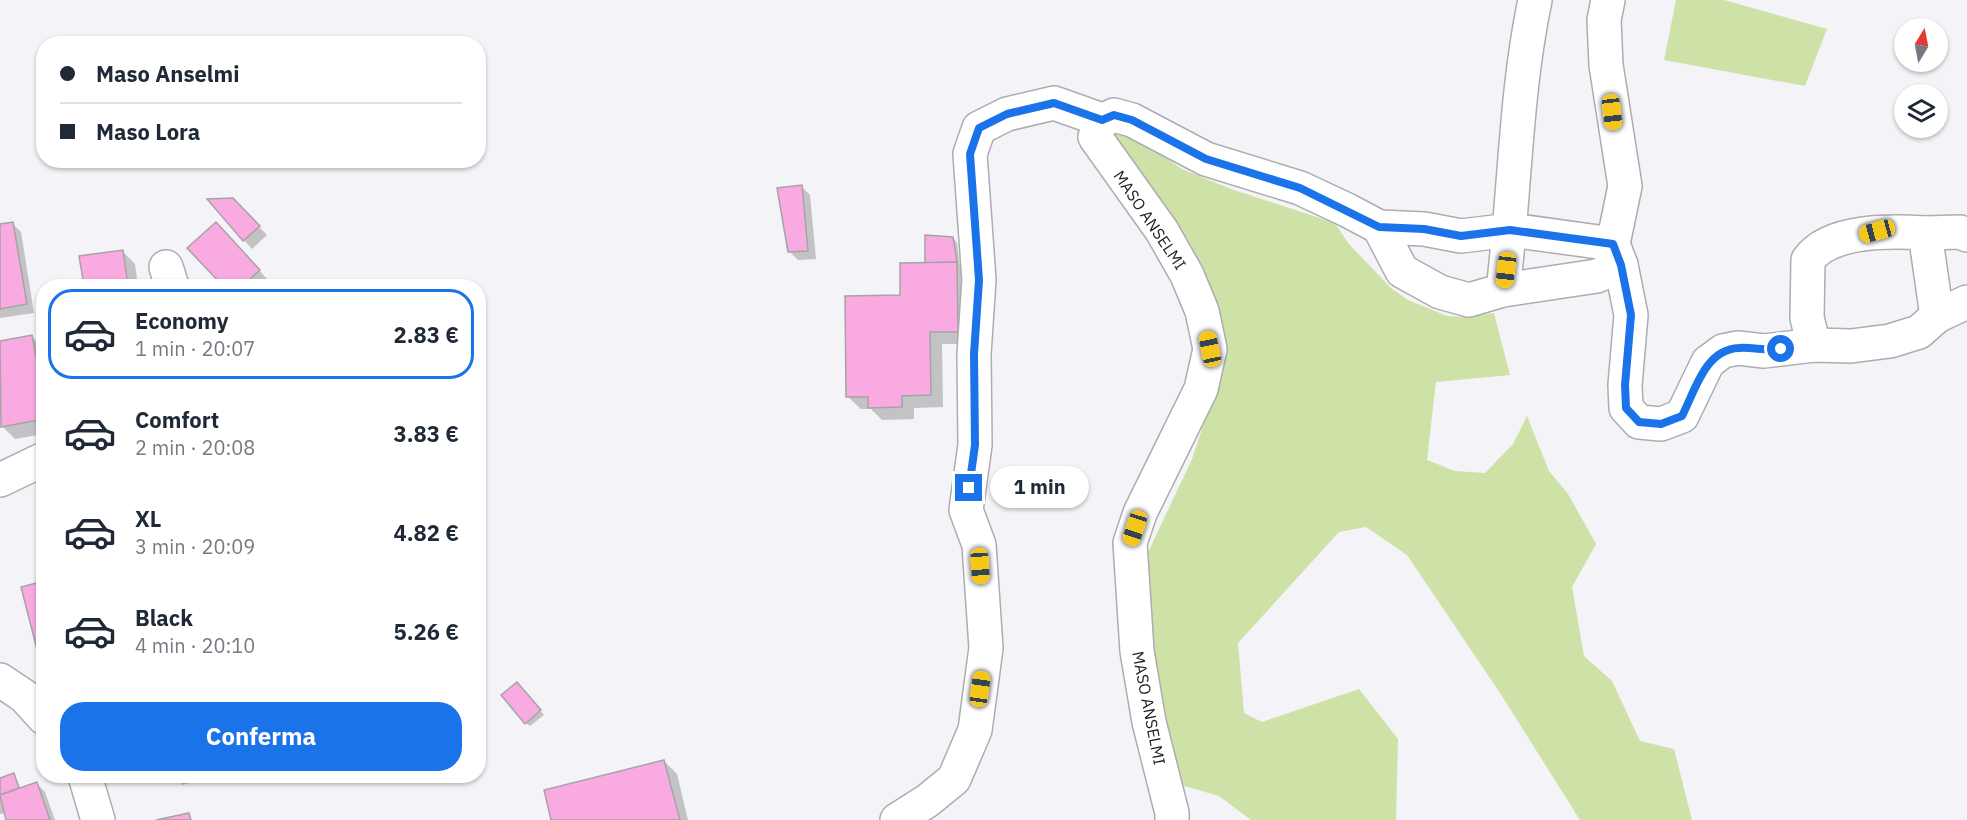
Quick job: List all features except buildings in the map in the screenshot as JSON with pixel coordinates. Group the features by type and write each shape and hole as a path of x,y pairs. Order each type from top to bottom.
{"street":[{"path":"1503,290 1528,30 1535,0"},
{"path":"1608,0 1604,20 1606,65 1625,186 1617,254 1631,315 1625,385 1626,408 1639,422 1661,424 1682,416 1708,362 1723,351 1738,348 1764,351 1814,345 1851,346 1890,341 1919,332 1937,316 1967,302"},
{"path":"897,820 927,801 954,778 975,730 986,648 979,545 966,510 975,445 974,354 979,280 970,154 979,128 1007,114 1054,103 1102,120 1114,115 1132,120 1206,159 1300,188 1379,227 1424,229 1461,236 1510,230 1617,254"},
{"name":"MASO ANSELMI","path":"1102,120 1095,137 1162,231 1188,275 1202,311 1210,349 1201,389 1140,513 1130,543 1137,651 1149,722 1172,820"},
{"path":"1379,227 1402,271 1440,292 1469,300 1503,290 1597,276 1617,254"},
{"path":"1814,345 1807,318 1808,260 1812,255 1835,242 1877,231 1960,232 1967,235"},
{"path":"1925,233 1937,316"},
{"path":"0,480 36,463"},
{"path":"0,680 24,696 36,709"},
{"path":"87,783 98,820"}],"green space":[{"path":"1676,0 1724,0 1827,29 1805,86 1664,60"},
{"path":"1104,128 1123,129 1182,169 1231,189 1335,223 1348,243 1392,289 1408,300 1447,316 1465,317 1494,313 1510,375 1436,382 1427,460 1455,471 1485,473 1513,444 1527,416 1549,471 1568,494 1596,544 1572,587 1584,656 1612,681 1640,741 1674,749 1692,820 1580,820 1500,693 1407,555 1366,527 1339,532 1238,643 1244,713 1262,722 1359,689 1398,739 1396,820 1251,820 1219,796 1174,783 1141,643 1144,561 1192,459 1221,372"}],"route":[{"path":"969,488 975,445 974,354 979,280 970,154 979,128 1007,114 1054,103 1102,120 1114,115 1132,120 1206,159 1300,188 1379,227 1424,229 1461,236 1510,230 1613,244 1621,265 1631,315 1625,385 1626,408 1639,422 1661,424 1682,416 1708,362 1723,351 1738,348 1764,351 1781,349"}]}
